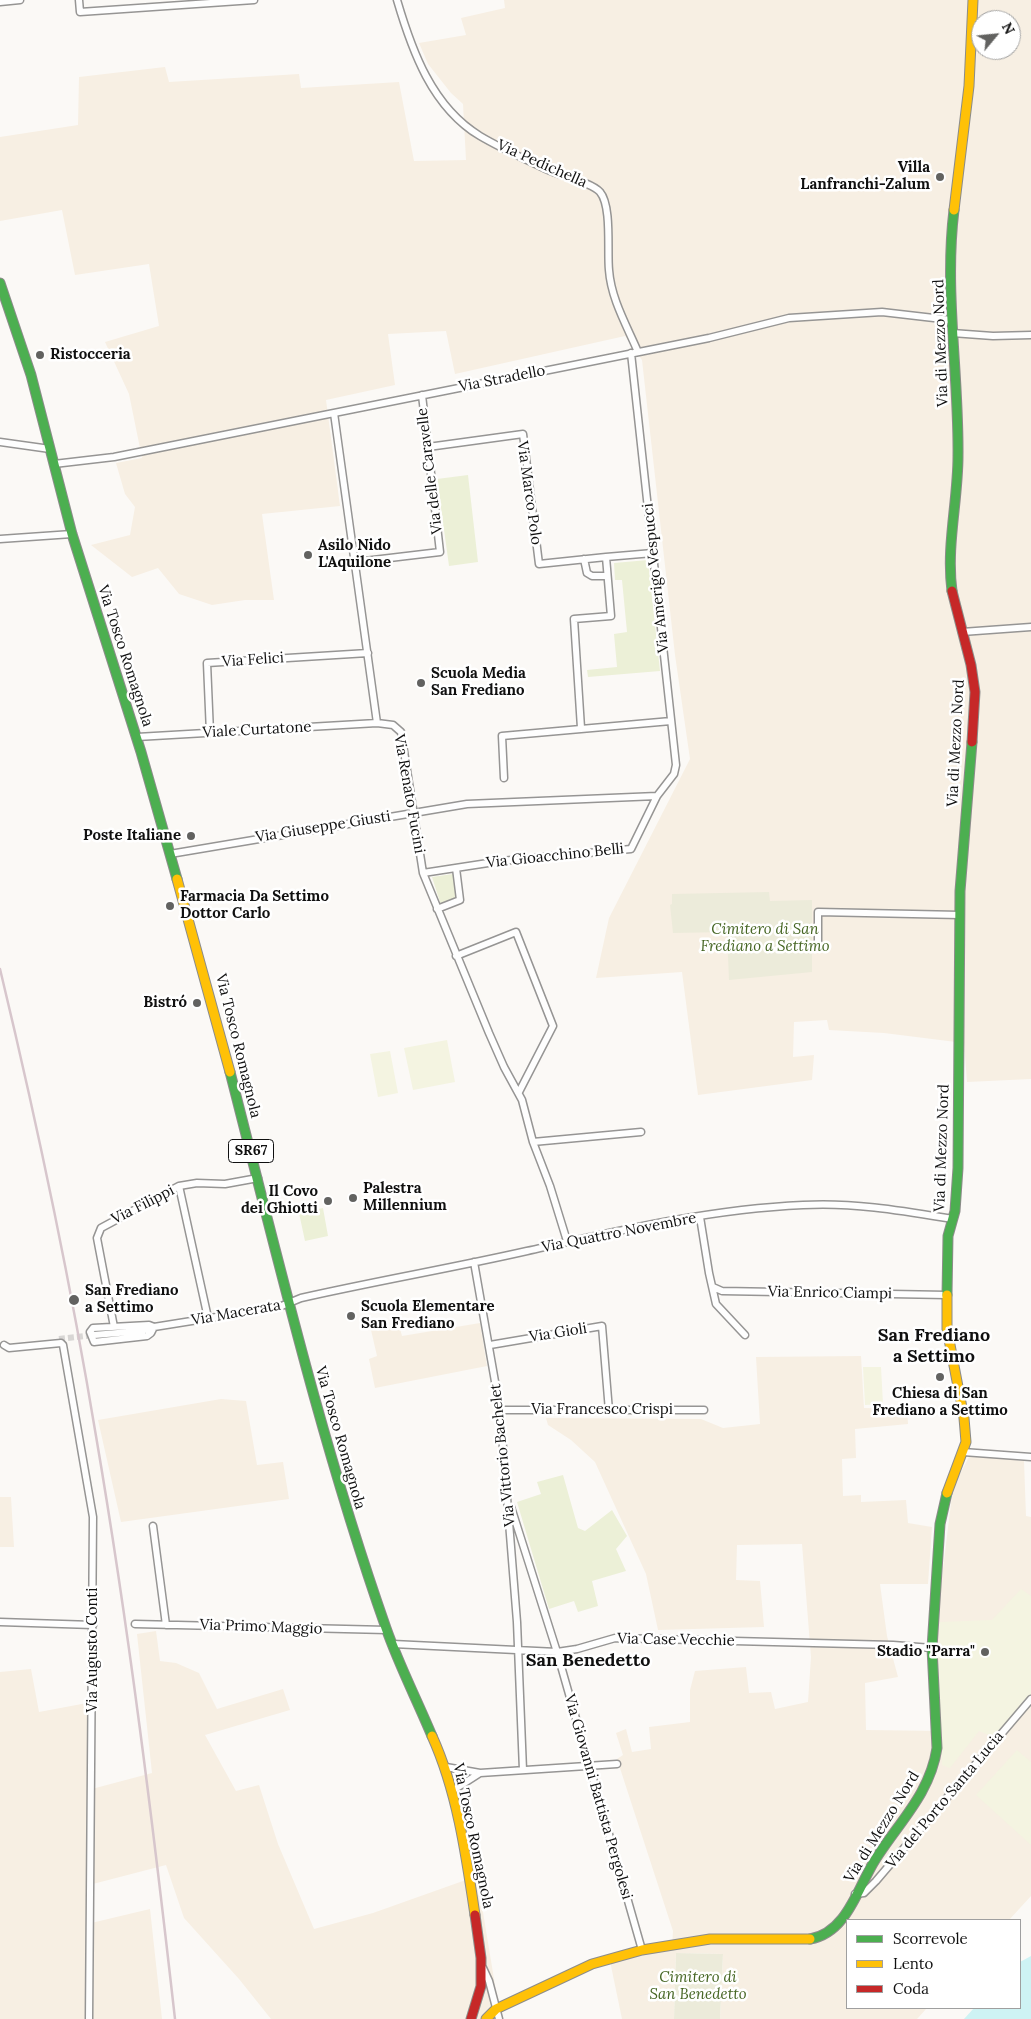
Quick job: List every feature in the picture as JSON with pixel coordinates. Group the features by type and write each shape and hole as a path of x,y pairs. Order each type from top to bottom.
{"street":[{"path":"0,2 20,0"},
{"path":"80,0 80,12 254,0"},
{"name":"Via Pedichella","path":"397,0 413,51 425,75 448,106 467,125 480,136 557,174 590,186 601,193 606,209 610,281 635,353"},
{"name":"Via di Mezzo Nord","path":"486,2019 496,2009 592,1964 642,1950 705,1940 814,1938 824,1935 834,1927 876,1860 914,1807 933,1769 937,1748 932,1648 941,1515 964,1452 966,1435 948,1329 947,1295 948,1236 953,1219 959,1132 960,915 974,692 973,676 953,600 950,566 958,456 951,320 953,216 967,106 973,0"},
{"name":"Via Tosco Romagnola","path":"0,283 31,375 72,534 137,737 212,998 290,1304 340,1489 387,1630 446,1767 469,1874 482,1967 480,1994 471,2019"},
{"name":"Via Stradello","path":"54,464 114,457 635,353 798,317 888,312 951,320"},
{"path":"952,333 981,336 1031,336"},
{"name":"Via Amerigo Vespucci","path":"635,353 653,553 676,769 657,796"},
{"name":"Via delle Caravelle","path":"356,562 440,552 422,395"},
{"name":"Via Renato Fucini","path":"334,413 377,723 393,725 400,730 423,873 456,956 504,1067 519,1092 532,1142 547,1179 567,1241"},
{"name":"Via Marco Polo","path":"428,447 523,434 539,564 584,559"},
{"path":"0,442 50,449"},
{"path":"0,539 72,534"},
{"path":"607,576 587,574 584,559 653,553"},
{"path":"581,728 574,619 611,616 606,557"},
{"path":"962,632 1031,627"},
{"name":"Via Felici","path":"210,733 207,663 368,653"},
{"path":"504,778 502,736 671,721"},
{"name":"Viale Curtatone","path":"137,737 377,723"},
{"name":"Via Giuseppe Giusti","path":"170,854 467,804 657,796"},
{"name":"Via Gioacchino Belli","path":"423,873 501,860 631,848 657,796"},
{"path":"437,909 460,900 456,868"},
{"path":"818,948 818,912 960,915"},
{"path":"456,956 516,932 553,1026 519,1092"},
{"path":"532,1142 642,1132"},
{"name":"Via Filippi","path":"114,1327 97,1238 101,1228 179,1186 197,1183 225,1184 258,1178"},
{"path":"179,1186 208,1318"},
{"name":"Via Quattro Novembre","path":"290,1304 301,1298 567,1241 700,1217 775,1207 828,1204 901,1211 953,1219"},
{"path":"700,1217 709,1273 718,1308 745,1335"},
{"name":"Via Vittorio Bachelet","path":"474,1262 500,1410 518,1649 523,1770"},
{"name":"Via Enrico Ciampi","path":"713,1287 722,1291 947,1295"},
{"name":"Via Macerata","path":"94,1335 142,1331 154,1327 290,1304"},
{"path":"149,1325 154,1327 147,1336 94,1342 91,1339 90,1332 93,1328 114,1327 149,1325"},
{"name":"Via Gioli","path":"490,1345 602,1326 609,1411"},
{"name":"Via Augusto Conti","path":"2,1345 61,1341 93,1517 89,2019"},
{"name":"Via Francesco Crispi","path":"500,1410 704,1410"},
{"path":"964,1452 1031,1457"},
{"name":"Via Giovanni Battista Pergolesi","path":"508,1501 557,1652 642,1950"},
{"path":"153,1526 166,1625"},
{"path":"0,1622 93,1625"},
{"name":"Via Primo Maggio","path":"135,1624 387,1630"},
{"name":"Via Case Vecchie","path":"393,1644 557,1652 577,1649 609,1639 624,1638 893,1645 932,1648"},
{"name":"Via del Porto Santa Lucia","path":"855,1894 864,1893 876,1881 1031,1699"},
{"path":"446,1767 480,1773 617,1764"},
{"path":"452,1791 480,1773"},
{"path":"482,1967 489,1981 499,2019"}],"green space":[{"path":"504,0 1031,0 1031,1079 967,1082 964,1043 884,1033 829,1030 827,1020 794,1022 793,1057 814,1055 812,1080 698,1095 682,972 596,978 609,918 690,759 675,655 642,360 625,336 455,374 446,331 388,334 395,385 326,400 340,506 262,514 274,600 245,600 212,605 179,594 158,568 132,577 91,545 130,535 135,507 125,494 116,463 142,458 129,394 105,342 159,326 149,264 75,275 62,210 0,221 0,137 78,125 79,77 165,67 169,82 299,74 301,88 399,82 414,161 466,160 463,104 451,93 428,64 419,43 466,35 461,18 505,8"},
{"path":"468,475 478,562 449,566 437,479"},
{"path":"648,560 660,671 588,677 587,670 617,667 614,634 627,632 622,580 615,580 614,563"},
{"path":"453,874 457,899 441,905 432,877"},
{"name":"Cimitero di San Frediano a Settimo","path":"769,892 770,901 812,900 812,972 729,980 727,932 673,933 670,905 672,904 672,894"},
{"path":"447,1040 455,1082 413,1090 404,1048"},
{"path":"390,1051 398,1093 378,1097 370,1054"},
{"path":"323,1208 328,1236 305,1241 299,1213"},
{"path":"480,1323 487,1366 375,1388 369,1359 377,1356 371,1330 399,1325 402,1336"},
{"path":"861,1356 864,1408 907,1409 908,1424 855,1429 856,1458 842,1459 843,1496 861,1495 861,1502 906,1500 908,1523 932,1527 928,1584 880,1584 887,1636 898,1677 865,1683 866,1730 942,1731 937,1650 941,1585 953,1487 970,1455 1024,1461 1026,1516 1031,1517 1031,1896 1010,1919 846,1919 846,2009 926,2009 917,2019 720,2019 723,1954 676,1953 674,2019 622,2019 610,1961 672,1947 673,1931 617,1759 623,1755 616,1733 626,1729 632,1752 651,1749 649,1727 690,1722 690,1690 695,1671 746,1667 749,1693 771,1692 775,1709 808,1702 811,1657 802,1544 737,1545 736,1580 760,1581 764,1627 658,1630 646,1574 595,1462 571,1440 548,1425 546,1418 701,1419 723,1428 760,1424 756,1357"},
{"path":"863,1367 881,1367 883,1404 865,1405"},
{"path":"221,1399 246,1401 257,1465 283,1462 289,1499 121,1522 98,1420"},
{"path":"563,1475 578,1528 585,1531 612,1510 627,1536 616,1549 626,1571 592,1581 598,1606 578,1612 574,1601 549,1609 517,1502 541,1494 537,1482"},
{"path":"0,1497 11,1497 14,1547 0,1547"},
{"name":"Stadio \"Parra\"","path":"1021,1589 1031,1596 1031,1695 994,1737 979,1731 950,1768 942,1765 938,1681 940,1622 992,1620"},
{"path":"156,1631 160,1661 176,1663 199,1673 217,1709 283,1689 290,1710 205,1735 236,1791 259,1785 278,1844 314,1929 373,1913 477,1876 496,1991 498,2010 496,2019 271,2019 239,1979 184,1918 166,1865 89,1885 87,1924 150,1909 162,2019 0,2019 0,1672 31,1669 39,1712 87,1703 88,1790 152,1773 137,1634"},
{"path":"1017,1750 1031,1762 1031,1845 976,1795"},
{"name":"Cimitero di San Benedetto","path":"676,1953 723,1954 720,2019 674,2019"}],"water":[{"path":"1031,1956 1031,2019 964,2019 973,2009 1021,2009 1021,1961"}],"tunnel":[{"path":"59,1339 94,1335"}],"railway":[{"path":"0,969 52,1201 96,1436 140,1727 175,2019"}],"traffic: fast":[{"path":"952,591 950,557 958,456 951,302 951,240 954,210"},
{"path":"0,283 31,375 72,534 141,752 177,879"},
{"path":"947,1295 948,1236 955,1211 958,1168 960,891 972,742"},
{"path":"230,1072 302,1352 341,1491 386,1628 432,1736"},
{"path":"810,1939 823,1935 833,1928 850,1907 875,1860 921,1794 933,1764 937,1748 932,1648 940,1524 947,1493"}],"traffic: slow":[{"path":"954,210 969,86 973,0"},
{"path":"177,879 230,1072"},
{"path":"947,1295 947,1329 964,1418 966,1442 947,1493"},
{"path":"432,1736 441,1757 460,1823 475,1915"},
{"path":"486,2019 496,2009 592,1964 642,1950 710,1939 810,1939"}],"traffic: jam":[{"path":"952,591 971,665 975,692 972,742"},
{"path":"471,2019 481,1986 481,1958 475,1915"}],"place":[{"name":"Villa Lanfranchi-Zalum","path":"940,177"},
{"name":"Ristocceria","path":"40,355"},
{"name":"Asilo Nido L'Aquilone","path":"308,555"},
{"name":"Scuola Media San Frediano","path":"421,683"},
{"name":"Poste Italiane","path":"191,836"},
{"name":"Farmacia Da Settimo Dottor Carlo","path":"170,906"},
{"name":"Bistró","path":"197,1003"},
{"name":"Palestra Millennium","path":"353,1198"},
{"name":"Il Covo dei Ghiotti","path":"328,1201"},
{"name":"San Frediano a Settimo","path":"74,1300"},
{"name":"Scuola Elementare San Frediano","path":"351,1316"},
{"name":"Chiesa di San Frediano a Settimo","path":"940,1377"},
{"name":"Stadio \"Parra\"","path":"985,1652"}],"district":[{"name":"San Frediano a Settimo","path":"934,1346"},
{"name":"San Benedetto","path":"588,1661"}]}
